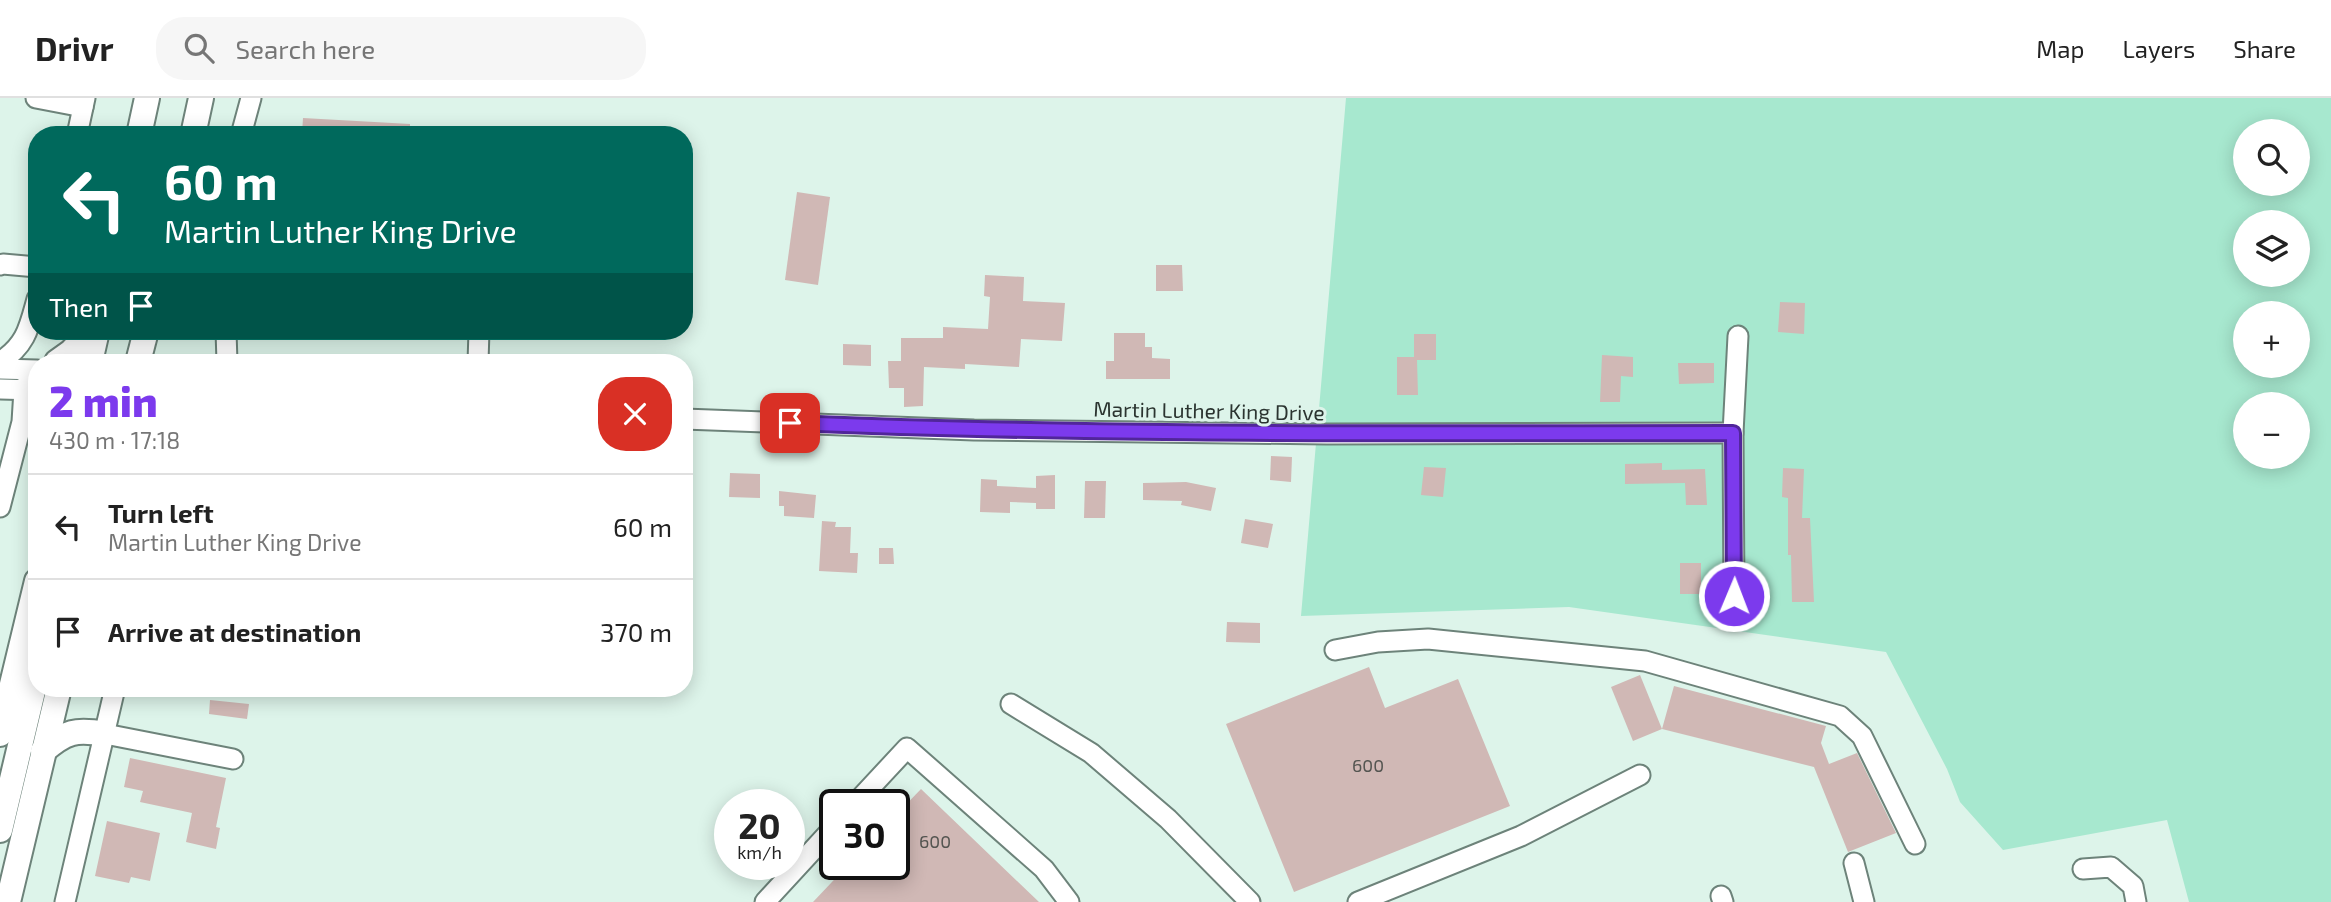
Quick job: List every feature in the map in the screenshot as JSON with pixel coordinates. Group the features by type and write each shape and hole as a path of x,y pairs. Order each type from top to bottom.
{"main road":[{"path":"141,126 147,98"},
{"path":"195,126 201,98"},
{"path":"68,354 82,340"},
{"path":"0,734 28,618"},
{"path":"0,830 32,697"},
{"path":"8,902 57,697"},
{"path":"43,751 73,732 84,730 105,734"}],"street":[{"path":"36,98 84,103 79,126"},
{"path":"244,126 251,98"},
{"path":"0,265 28,266"},
{"path":"28,331 28,344 33,354"},
{"path":"0,362 15,350 27,335"},
{"path":"1734,596 1733,433 1738,336"},
{"path":"0,369 27,387 23,422 0,508"},
{"name":"Martin Luther King Drive","path":"693,419 974,430 1327,434 1733,433"},
{"path":"1335,650 1378,642 1428,639 1645,661 1840,716 1861,736 1915,844"},
{"path":"65,902 113,697"},
{"path":"1011,705 1091,753 1168,819 1250,902"},
{"path":"105,734 233,759"},
{"path":"869,789 906,748 1044,869 1069,902"},
{"path":"1358,902 1521,836 1640,775"},
{"path":"765,902 819,843"},
{"path":"1854,863 1864,902"},
{"path":"2083,869 2111,867 2133,886 2136,902"}],"green space":[{"path":"1346,98 2331,98 2331,902 2189,902 2167,820 2003,850 1960,802 1947,769 1886,652 1569,607 1301,616"}],"building":[{"path":"303,118 410,124 410,126 303,126"},
{"path":"797,192 830,197 818,285 785,280"},
{"path":"1156,265 1182,265 1183,291 1156,291"},
{"path":"985,275 1024,277 1023,301 1065,303 1062,341 1021,339 1019,367 965,364 965,369 924,367 923,406 904,407 904,388 889,388 888,361 901,361 901,338 943,338 943,327 988,329 990,297 984,296"},
{"path":"1780,302 1805,303 1804,334 1778,332"},
{"path":"1114,333 1145,333 1145,347 1152,347 1152,358 1170,359 1170,379 1106,379 1106,361 1114,361"},
{"path":"1414,334 1436,334 1436,360 1417,360 1418,395 1397,395 1397,357 1414,357"},
{"path":"843,344 871,345 871,366 843,365"},
{"path":"1602,355 1633,357 1633,377 1621,376 1620,402 1600,402"},
{"path":"1678,363 1714,363 1714,383 1679,384"},
{"path":"1271,456 1292,457 1291,482 1270,480"},
{"path":"1662,463 1662,470 1705,469 1707,505 1686,505 1685,483 1625,484 1625,464"},
{"path":"1424,467 1446,468 1443,497 1421,495"},
{"path":"1783,468 1804,469 1802,518 1810,518 1814,602 1792,602 1791,555 1788,555 1788,498 1782,497"},
{"path":"730,473 760,474 760,498 729,497"},
{"path":"1055,475 1055,509 1036,509 1036,503 1010,502 1010,513 980,512 981,479 997,480 997,486 1036,488 1036,476"},
{"path":"1085,481 1106,481 1105,518 1084,518"},
{"path":"1186,482 1216,488 1211,511 1181,505 1182,501 1143,500 1143,483"},
{"path":"779,491 816,495 814,518 784,516 784,506 779,506"},
{"path":"1245,519 1273,524 1268,548 1241,543"},
{"path":"822,521 836,522 835,527 851,527 850,553 858,553 857,573 819,571"},
{"path":"879,548 893,548 894,564 879,564"},
{"path":"1680,563 1701,563 1701,594 1680,594"},
{"path":"1227,622 1260,623 1260,643 1226,642"},
{"path":"1369,667 1385,708 1458,679 1510,806 1294,892 1226,724"},
{"path":"1640,675 1662,729 1633,741 1611,687"},
{"path":"1674,686 1826,726 1821,743 1829,764 1857,753 1896,833 1848,852 1814,767 1662,729"},
{"path":"210,700 249,704 247,719 209,714"},
{"path":"130,758 226,778 216,827 220,828 216,849 186,842 192,813 140,802 143,791 124,787"},
{"path":"921,789 1039,902 813,902 834,880 910,880 910,800"},
{"path":"107,821 160,833 150,881 131,877 129,883 95,876"}],"route":[{"path":"790,423 1083,432 1733,433 1734,596"}]}
